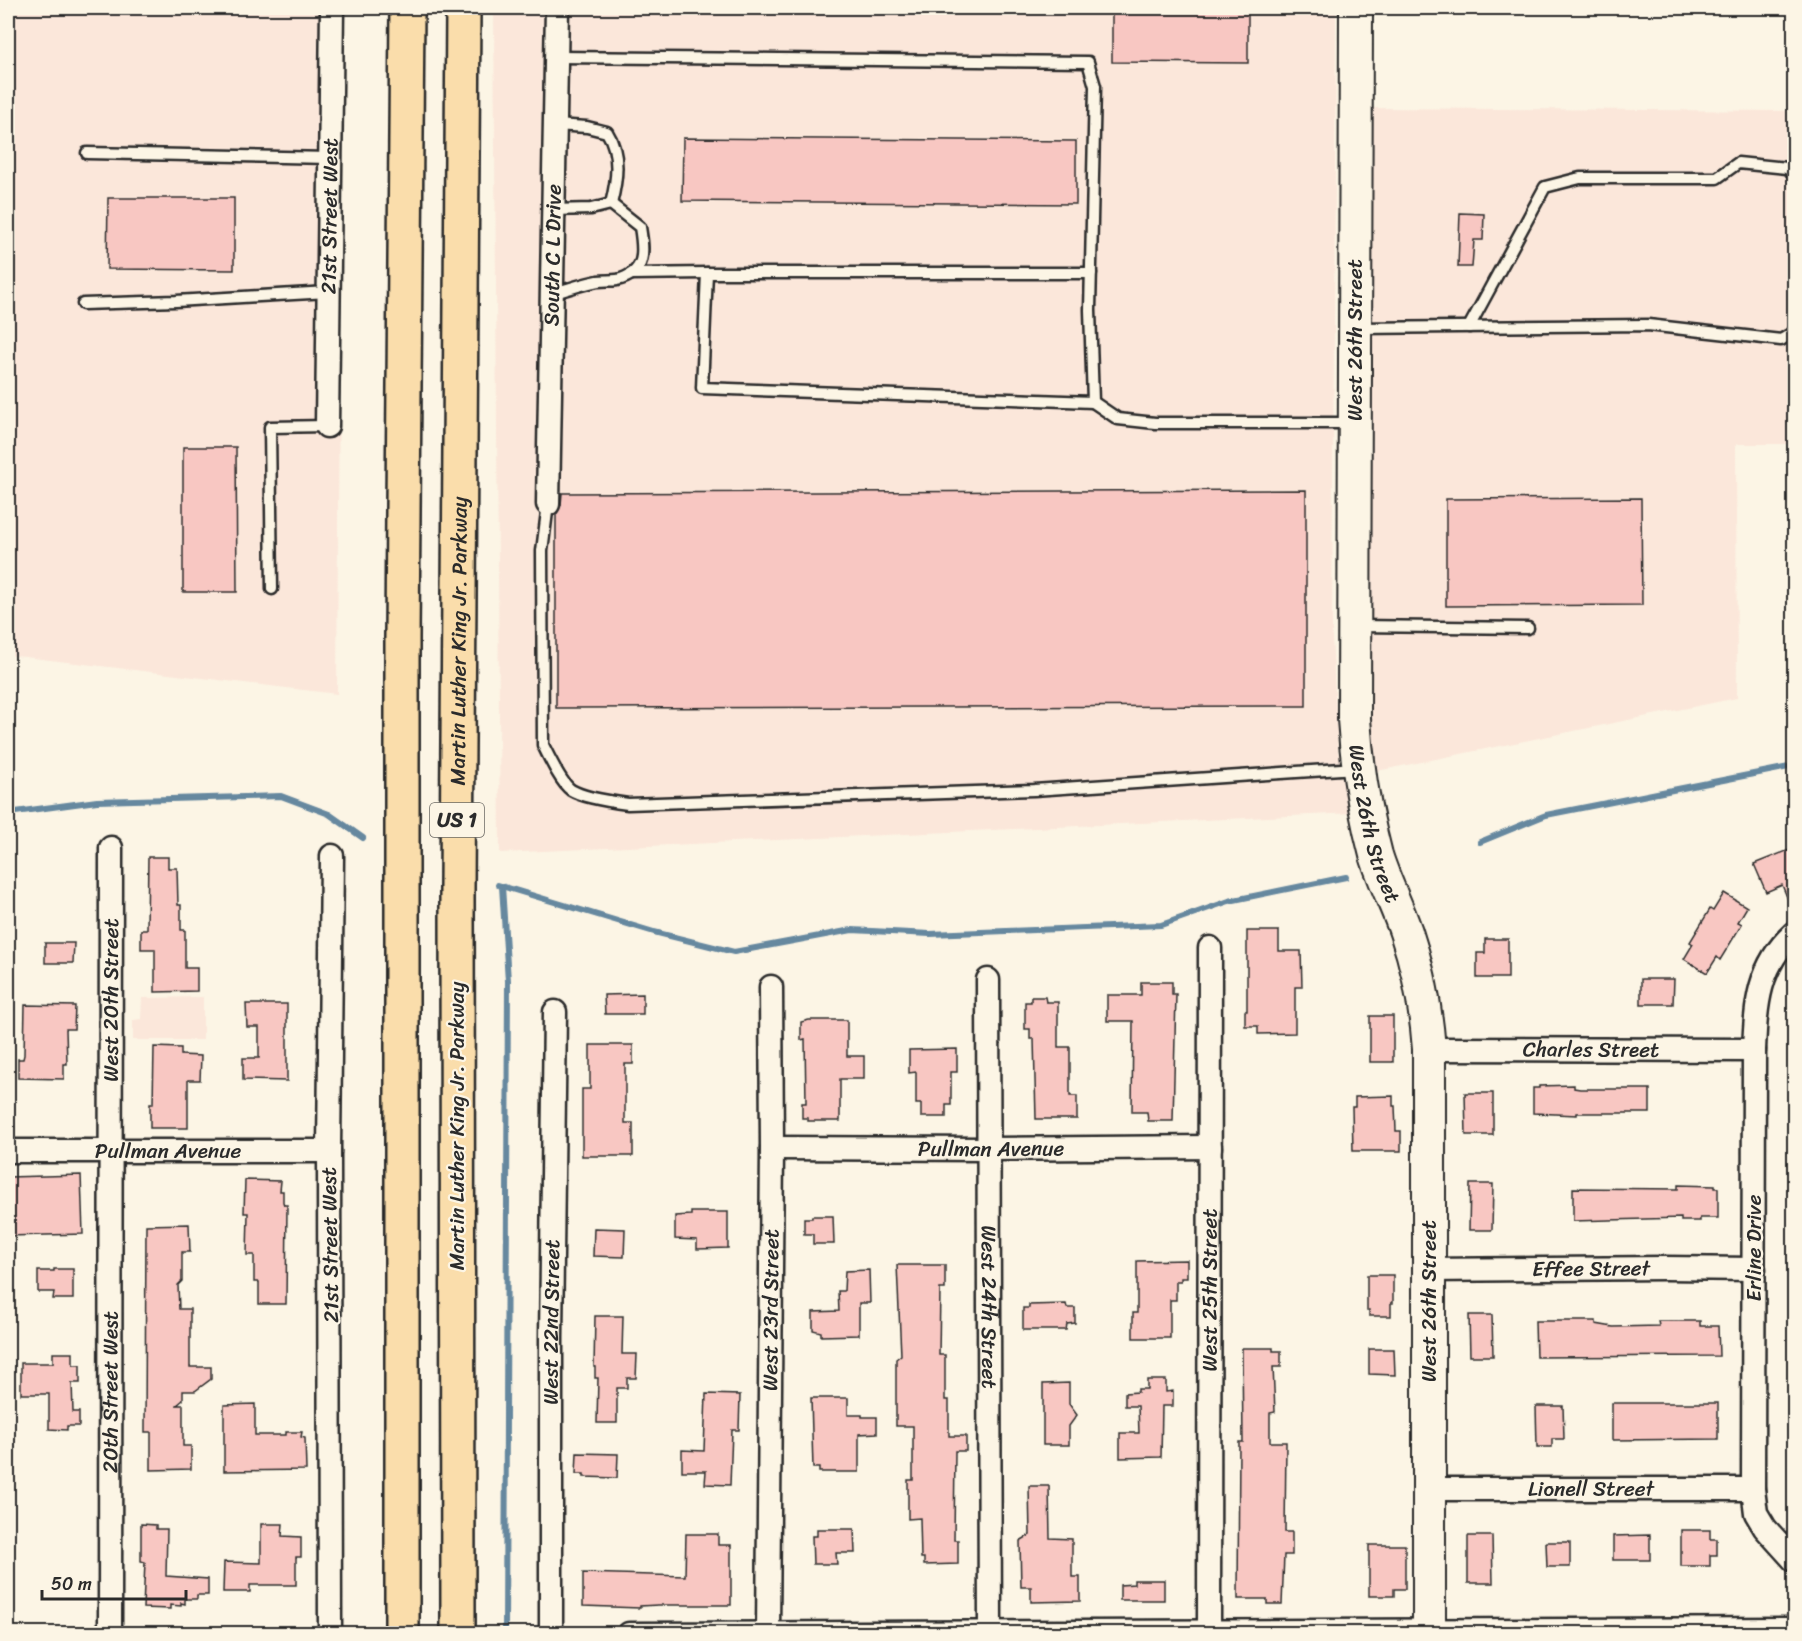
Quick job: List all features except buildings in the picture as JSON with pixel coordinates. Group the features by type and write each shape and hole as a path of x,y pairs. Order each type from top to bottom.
{"highway":[{"name":"US 1","path":"402,1634 402,625 407,8"},
{"name":"Martin Luther King Jr. Parkway","path":"458,1634 457,877 463,8"}],"main road":[{"name":"West 26th Street","path":"1356,8 1353,718 1357,767 1377,857 1417,969 1426,1015 1429,1049 1429,1632"}],"street":[{"name":"21st Street West","path":"327,426 332,8"},
{"name":"South C L Drive","path":"548,504 556,8"},
{"name":"West 20th Street","path":"110,1152 111,848"},
{"name":"21st Street West","path":"330,1634 329,1151 332,856"},
{"name":"Erline Drive","path":"1794,933 1783,945 1764,979 1756,1003 1753,1490 1756,1512 1765,1528 1794,1560"},
{"name":"West 25th Street","path":"1209,1633 1210,948"},
{"name":"West 24th Street","path":"988,980 990,1633"},
{"name":"West 23rd Street","path":"768,1633 771,987"},
{"name":"West 22nd Street","path":"551,1634 551,1338 555,1012"},
{"name":"Charles Street","path":"1429,1049 1754,1050"},
{"name":"Pullman Avenue","path":"772,1148 1210,1147"},
{"name":"Pullman Avenue","path":"8,1151 329,1151"},
{"name":"20th Street West","path":"110,1152 110,1634"},
{"name":"Effee Street","path":"1429,1270 1754,1269"},
{"name":"Lionell Street","path":"1429,1489 1753,1490"},
{"path":"629,1634 1794,1629"}],"lane":[{"path":"556,57 1088,62 1095,86 1091,273 1093,402"},
{"path":"555,125 587,127 607,132 614,143 617,162 611,204"},
{"path":"87,153 235,158 330,158"},
{"path":"1469,327 1545,187 1580,178 1717,178 1738,163 1787,168 1794,174"},
{"path":"553,210 591,209 611,204"},
{"path":"552,294 599,281 618,280 641,266 644,248 640,227 611,204"},
{"path":"707,273 702,388 1093,402 1118,419 1155,423 1354,423"},
{"path":"631,274 1091,273"},
{"path":"83,304 328,292"},
{"path":"1355,328 1648,325 1781,340 1794,332"},
{"path":"272,589 270,427 327,426"},
{"path":"548,504 542,551 543,745 554,766 571,789 605,801 639,804 1034,790 1357,767"},
{"path":"1354,626 1528,628"}],"shaded area":[{"path":"8,8 343,8 337,694 8,655"},
{"path":"494,8 1336,8 1332,637 1338,751 1353,813 500,853"},
{"path":"1372,108 1794,111 1794,444 1736,444 1737,698 1372,772 1369,722"},
{"path":"203,997 203,1040 133,1040 133,1020 141,1019 142,998"}],"waterway":[{"path":"1480,842 1546,815 1794,766"},
{"path":"8,813 97,801 281,796 329,814 363,838"},
{"path":"498,885 654,932 734,952 852,930 930,934 1161,925 1229,901 1346,877"},
{"path":"502,886 508,981 505,1634"}]}
